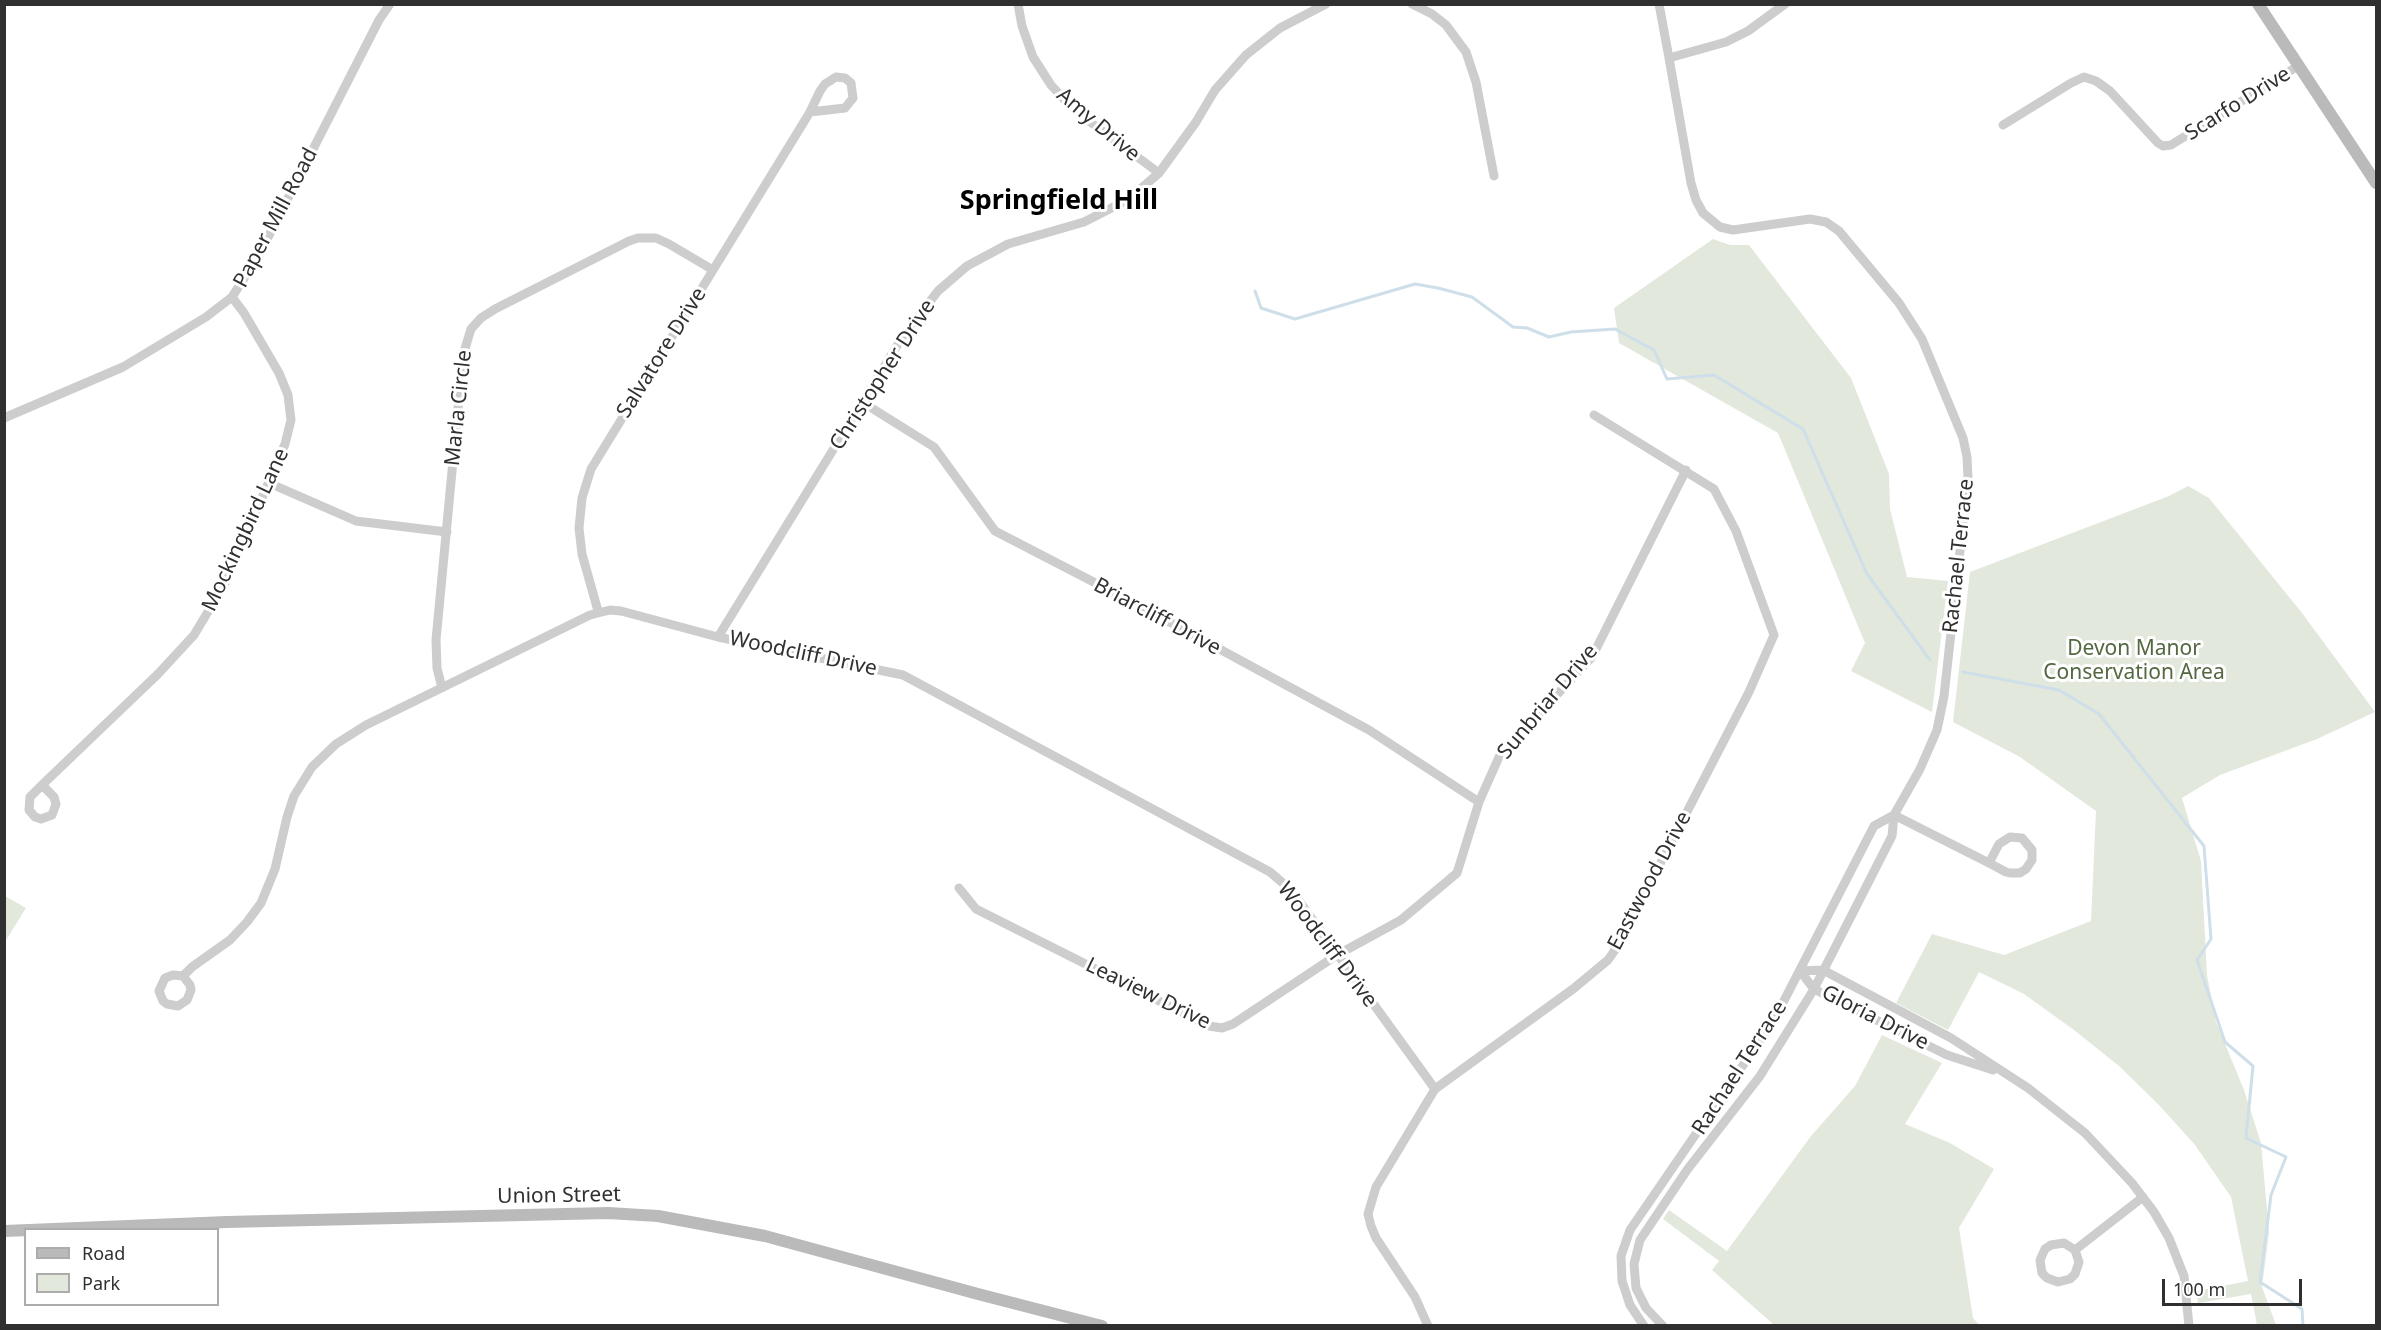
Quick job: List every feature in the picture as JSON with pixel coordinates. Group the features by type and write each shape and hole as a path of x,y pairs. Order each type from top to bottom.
{"main road":[{"path":"2258,4 2376,183"},
{"name":"Union Street","path":"65,1228 609,1213 658,1216 765,1236 1102,1326"},
{"name":"Union Street","path":"4,1231 24,1230"}],"street":[{"name":"Paper Mill Road","path":"4,417 123,367 206,318 232,297 259,255 379,20 390,4"},
{"name":"Amy Drive","path":"1018,4 1022,27 1033,57 1051,85 1074,110 1159,173"},
{"name":"Christopher Drive","path":"718,637 862,402 913,322 938,291 980,258 1010,243 1084,222 1117,207 1159,173 1196,122 1215,90 1233,68 1280,28 1326,4"},
{"path":"1412,4 1432,14 1446,25 1466,51 1476,82 1494,176"},
{"name":"Rachael Terrace","path":"1659,4 1691,183 1703,213 1720,227 1733,230 1810,219 1821,220 1835,228 1911,320 1932,360 1963,438 1967,456 1967,489 1941,717 1920,770 1894,815 1892,836 1814,989 1760,1076 1687,1170 1640,1240 1634,1264 1636,1288 1646,1308 1663,1326"},
{"path":"1669,57 1715,46 1732,39 1785,4"},
{"name":"Scarfo Drive","path":"2003,125 2071,83 2084,78 2096,81 2110,92 2158,143 2163,146 2171,145 2298,66"},
{"name":"Salvatore Drive","path":"598,612 580,542 580,513 586,483 598,456 810,112 820,91 836,77 844,78 851,83 854,99 845,108 810,112"},
{"name":"Marla Circle","path":"442,688 435,651 465,345 471,329 481,318 638,238 656,238 713,270"},
{"name":"Mockingbird Lane","path":"42,785 158,674 194,635 222,589 288,436 291,420 290,403 279,373 232,297"},
{"name":"Briarcliff Drive","path":"862,402 934,447 995,531 1140,606 1369,730 1479,802"},
{"name":"Eastwood Drive","path":"1428,1326 1413,1293 1376,1238 1368,1214 1376,1187 1435,1089 1573,989 1608,960 1617,947 1771,647 1774,635 1728,513 1714,489 1594,415"},
{"name":"Sunbriar Drive","path":"1337,955 1401,920 1457,873 1479,802 1499,758 1592,657 1686,471"},
{"path":"269,483 356,521 447,532"},
{"name":"Woodcliff Drive","path":"183,976 234,935 261,903 275,869 294,796 319,758 355,731 598,612 621,611 718,637 903,675 1270,872 1291,890 1435,1089"},
{"path":"1894,815 1989,863 2010,873 2020,873 2031,864 2032,850 2022,838 2010,837 1999,844 1989,863"},
{"name":"Rachael Terrace","path":"1644,1326 1630,1305 1622,1281 1621,1262 1624,1243 1636,1220 1677,1164 1774,1020 1874,826 1894,815"},
{"name":"Leaview Drive","path":"959,888 976,909 1214,1028 1233,1024 1337,955"},
{"name":"Gloria Drive","path":"1800,971 1823,970 1951,1038 2047,1102 2085,1133 2118,1167 2165,1229 2179,1257 2186,1285 2189,1326"},
{"name":"Gloria Drive","path":"1800,971 1814,989 1947,1055 2007,1074"},
{"path":"2075,1251 2143,1197"},
{"path":"2064,1243 2075,1251 2079,1262 2075,1274 2070,1279 2065,1282 2052,1281 2043,1273 2041,1254 2051,1245 2064,1243"}],"green space":[{"path":"1713,239 1730,245 1749,245 1851,378 1889,474 1890,509 1907,577 1948,581 1932,712 1851,671 1865,643 1778,433 1619,343 1614,308"},
{"name":"Devon Manor Conservation Area","path":"2188,486 2209,498 2302,613 2375,712 2317,739 2220,775 2182,798 2201,861 2207,975 2216,1022 2244,1090 2261,1143 2269,1232 2262,1287 2276,1325 2257,1325 2251,1294 2198,1303 2196,1291 2248,1281 2231,1197 2195,1145 2119,1066 2024,994 1979,972 1948,1030 1896,1003 1932,934 2004,955 2091,921 2096,811 2020,757 1953,722 1970,572 2169,496"},
{"path":"5,896 26,908 5,942"},
{"path":"1882,1035 1942,1063 1905,1124 1950,1143 1994,1169 1959,1228 1973,1318 1979,1325 1774,1325 1712,1270 1719,1261 1663,1219 1669,1210 1727,1251 1811,1136 1855,1086"}],"waterway":[{"path":"1255,291 1261,308 1295,319 1415,284 1438,288 1472,297 1513,327 1527,328 1549,337 1571,332 1615,329 1654,350 1667,379 1714,375 1803,429 1867,574 1930,660"},
{"path":"1963,672 2059,690 2099,714 2204,846 2211,939 2197,960 2225,1042 2253,1066 2246,1138 2286,1157 2271,1195 2260,1282 2302,1309 2303,1326"}],"district":[{"name":"Springfield Hill","path":"1059,201"}]}
